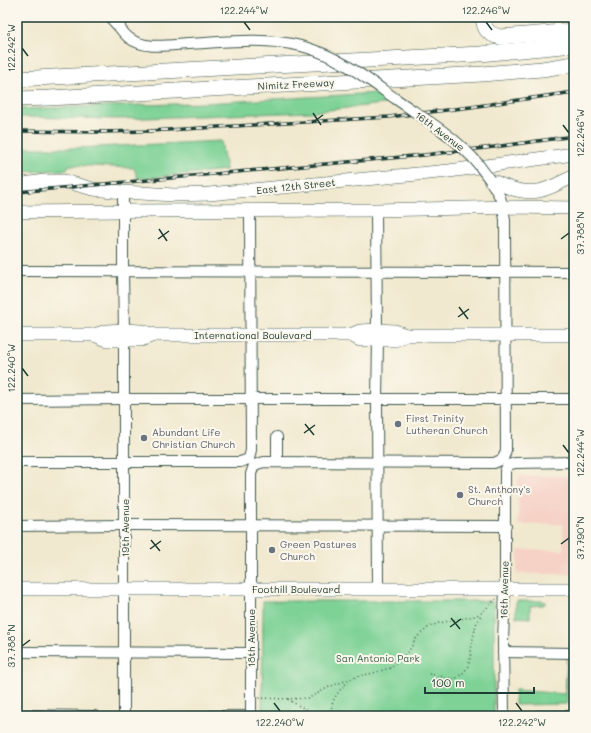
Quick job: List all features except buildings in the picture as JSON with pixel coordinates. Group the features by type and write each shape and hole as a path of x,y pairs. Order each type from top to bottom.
{"highway":[{"path":"483,17 483,24 488,32 500,37 574,31"},
{"name":"Nimitz Freeway","path":"17,79 480,54 574,45"},
{"name":"Nimitz Freeway","path":"17,98 482,74 542,69 574,64"}],"main road":[{"name":"East 12th Street","path":"17,185 45,181 64,181 92,189 174,195 242,191 449,171 574,154"},
{"path":"494,183 529,193 541,191 574,176"},
{"name":"East 12th Street","path":"17,212 574,208"},
{"name":"International Boulevard","path":"17,335 94,335 107,340 141,331 155,335 350,336 360,340 377,335 395,340 406,335 574,335"},
{"name":"Foothill Boulevard","path":"17,589 574,589"}],"street":[{"name":"16th Avenue","path":"111,17 113,22 119,20 124,34 135,42 143,44 272,41 302,46 330,56 353,69 452,138 469,154 494,183 500,197 505,220 506,526 503,652 504,716"},
{"name":"19th Avenue","path":"123,192 125,525 124,716"},
{"name":"18th Avenue","path":"250,210 252,450 250,716"},
{"path":"376,210 378,589"},
{"path":"17,271 574,272"},
{"path":"17,400 574,399"},
{"path":"276,437 277,462"},
{"path":"17,462 574,462"},
{"path":"17,526 506,526"},
{"path":"17,652 251,653"},
{"path":"503,652 574,653"},
{"path":"17,715 95,716"},
{"path":"211,716 250,716"},
{"path":"539,716 574,716"}],"path":[{"path":"251,698 309,698 331,686 359,676 390,668 402,658 410,649 417,637 425,630 439,623 475,616 481,613 505,589"},
{"path":"429,674 455,679 461,675 469,665 476,624 481,613"},
{"path":"331,716 331,707 336,695 349,680"},
{"path":"288,699 311,711 317,716"}],"shaded area":[{"path":"518,476 574,476 574,574 517,574 518,550 563,550 563,524 518,525"}],"green space":[{"path":"377,93 392,103 311,112 117,119 17,117 17,109 205,103"},
{"path":"221,141 226,170 138,179 134,168 69,165 66,170 17,172 17,148 75,148"},
{"name":"San Antonio Park","path":"263,601 491,601 494,604 494,716 262,716"},
{"path":"517,601 543,601 545,604 530,606 530,618 516,617"},
{"path":"567,656 567,704 515,704 515,690 565,694"}],"railway":[{"path":"17,131 150,131 389,117 574,92"},
{"path":"17,192 424,155 574,136"}],"place":[{"name":"First Trinity Lutheran Church","path":"398,424"},
{"name":"Abundant Life Christian Church","path":"144,438"},
{"name":"St. Anthony's Church","path":"460,495"},
{"name":"Green Pastures Church","path":"272,550"}]}
